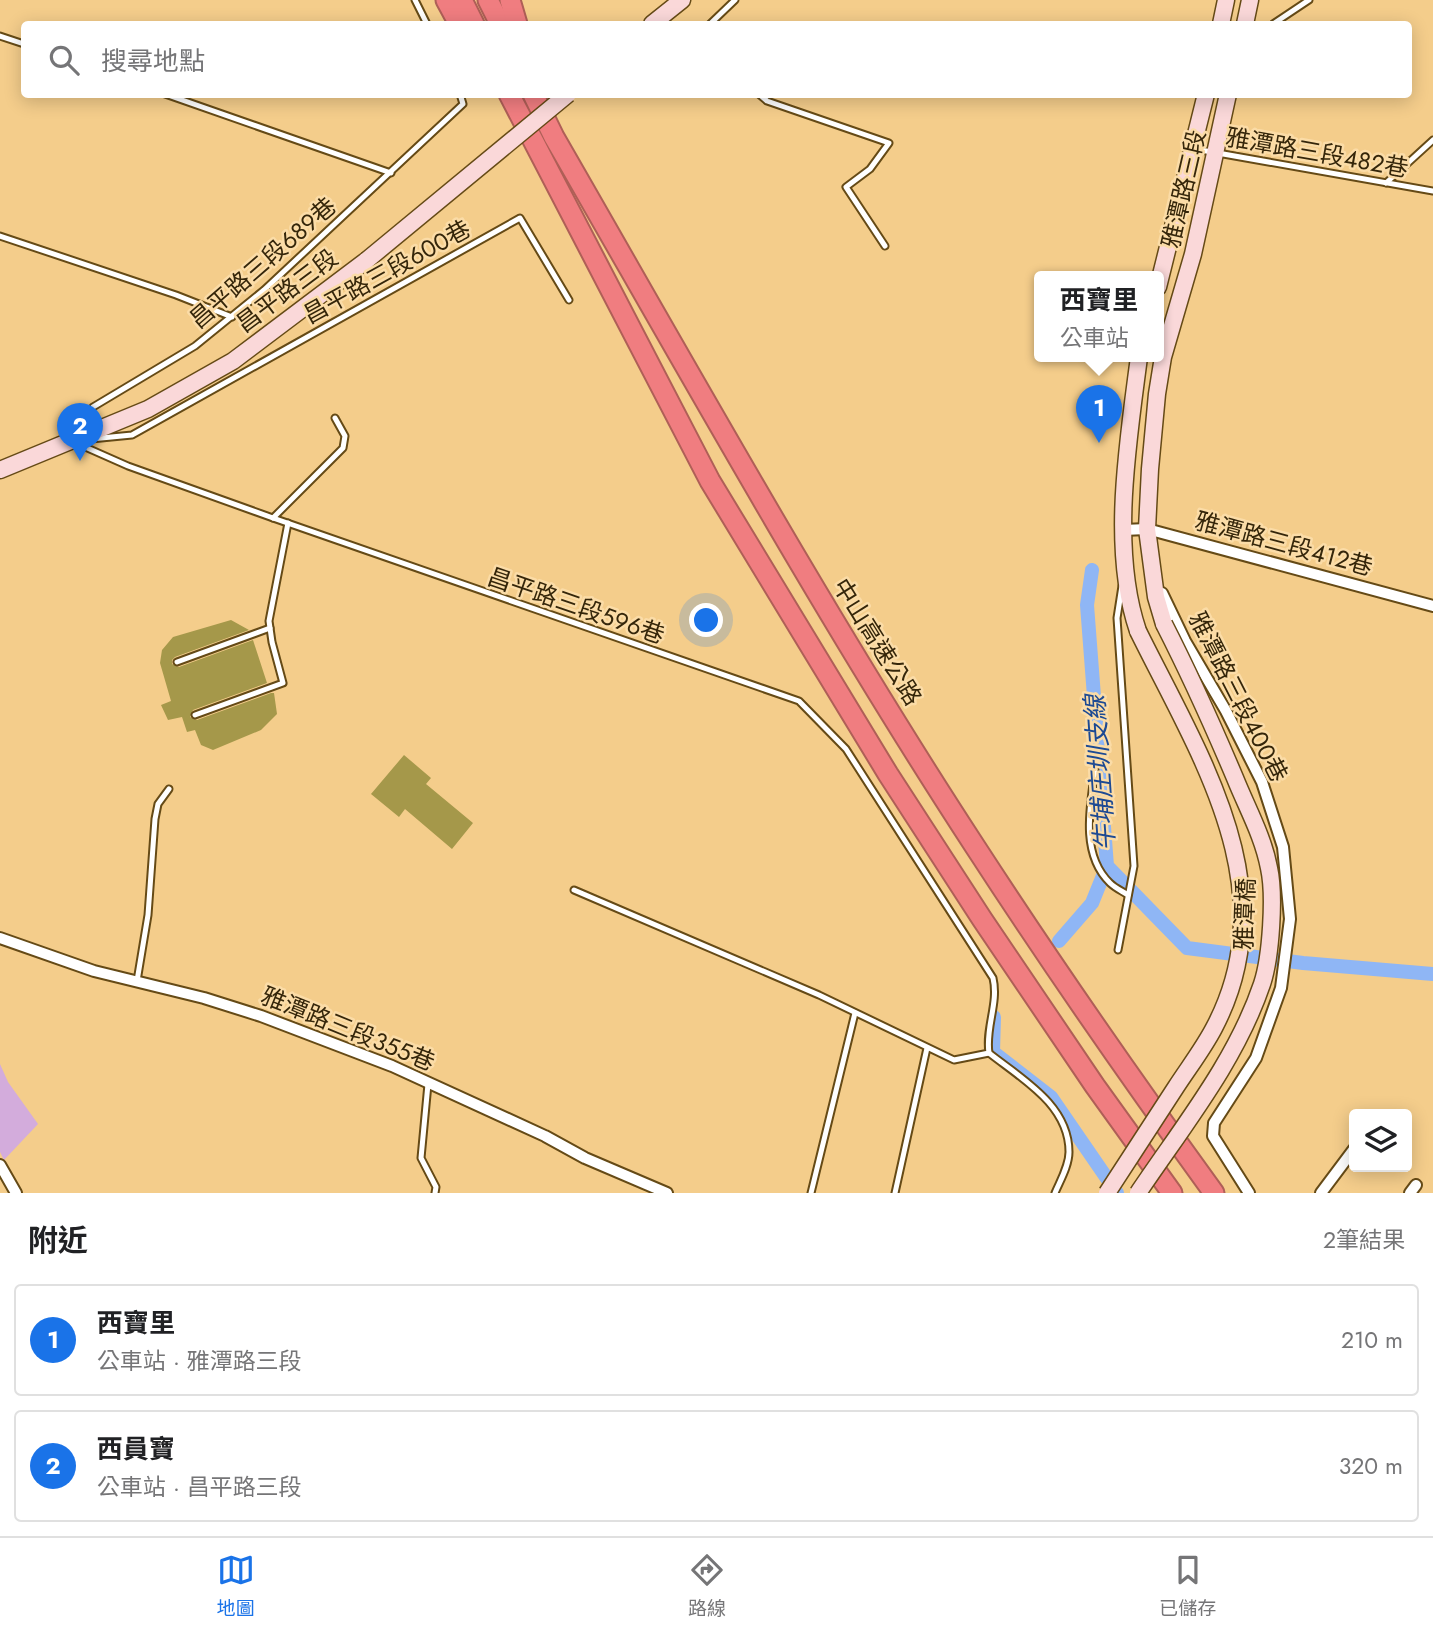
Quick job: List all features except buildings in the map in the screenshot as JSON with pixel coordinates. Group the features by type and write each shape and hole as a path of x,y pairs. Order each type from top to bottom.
{"highway":[{"path":"446,0 457,21"},
{"path":"462,0 472,21"},
{"path":"488,0 498,21"},
{"path":"509,0 516,21"},
{"path":"501,98 534,144"},
{"path":"511,98 704,470 888,774 1094,1086 1172,1193"},
{"name":"中山高速公路","path":"535,98 554,137 804,571 974,845 1103,1039 1214,1193"},
{"path":"541,98 554,137"}],"street":[{"path":"656,21 682,0"},
{"path":"1222,21 1226,0"},
{"path":"1249,21 1250,0"},
{"name":"昌平路三段","path":"0,470 148,409 233,361 367,260 563,98"},
{"name":"雅潭路三段","path":"1162,271 1195,149 1205,98"},
{"name":"雅潭路三段","path":"1164,354 1193,254 1227,98"},
{"path":"1124,569 1128,437 1138,362"},
{"name":"雅潭路三段","path":"1162,362 1150,469 1147,529 1156,597 1164,624"},
{"name":"雅潭路三段412巷","path":"1124,530 1147,529 1433,606"},
{"name":"雅潭路三段400巷","path":"1147,529 1155,575 1166,604 1262,782 1283,847 1290,919 1281,989 1256,1058 1214,1123 1213,1136 1249,1193"},
{"name":"雅潭橋","path":"1107,1193 1214,1028 1228,996 1241,930 1242,895 1239,865 1231,834 1211,780 1138,631 1124,569"},
{"name":"雅潭橋","path":"1138,1193 1229,1057 1249,1017 1263,981 1271,904 1270,869 1260,835 1206,708 1164,624"},
{"name":"雅潭路三段355巷","path":"0,938 94,971 204,998 261,1016 392,1066 545,1136 585,1158 667,1193"},
{"path":"1321,1193 1349,1156"},
{"path":"0,1165 16,1193"}],"lane":[{"path":"415,0 426,21"},
{"path":"713,21 735,0"},
{"path":"1278,21 1309,0"},
{"path":"0,36 21,43"},
{"path":"177,98 391,173"},
{"name":"昌平路三段689巷","path":"70,440 93,407 195,346 232,317 391,173 463,104 461,98"},
{"path":"763,98 767,102 889,143 870,169 846,187 885,246"},
{"path":"1386,183 1433,140"},
{"name":"雅潭路三段482巷","path":"1195,149 1433,191"},
{"name":"昌平路三段600巷","path":"70,440 132,435 520,218 569,300"},
{"path":"0,236 176,295 232,317"},
{"path":"273,518 343,448 345,436 335,418"},
{"name":"昌平路三段596巷","path":"70,440 128,466 273,518 799,701 846,749 993,978 996,991 988,1042 989,1053"},
{"path":"195,715 284,683 269,621 288,523"},
{"path":"1118,950 1134,866 1117,618 1124,569"},
{"path":"177,662 270,628"},
{"path":"1095,770 1089,814 1090,844 1109,882 1128,894"},
{"path":"137,981 148,915 155,819 158,804 169,789"},
{"path":"574,890 819,995 954,1060 989,1053 1048,1099 1065,1128 1069,1153 1055,1193"},
{"path":"811,1193 855,1013"},
{"path":"895,1193 927,1048"},
{"path":"428,1084 421,1158 436,1187 435,1193"}],"shaded area":[{"path":"0,1064 8,1082 38,1124 4,1160 0,1152"}],"waterway":[{"name":"牛埔庄圳支線","path":"1092,570 1087,605 1107,866 1187,948 1303,963 1433,974"},
{"path":"1059,941 1092,903 1107,866"},
{"path":"994,1017 993,1052 1051,1097 1117,1193"}],"place":[{"name":"西寶里","path":"1099,443"},
{"name":"西員寶","path":"80,461"}]}
